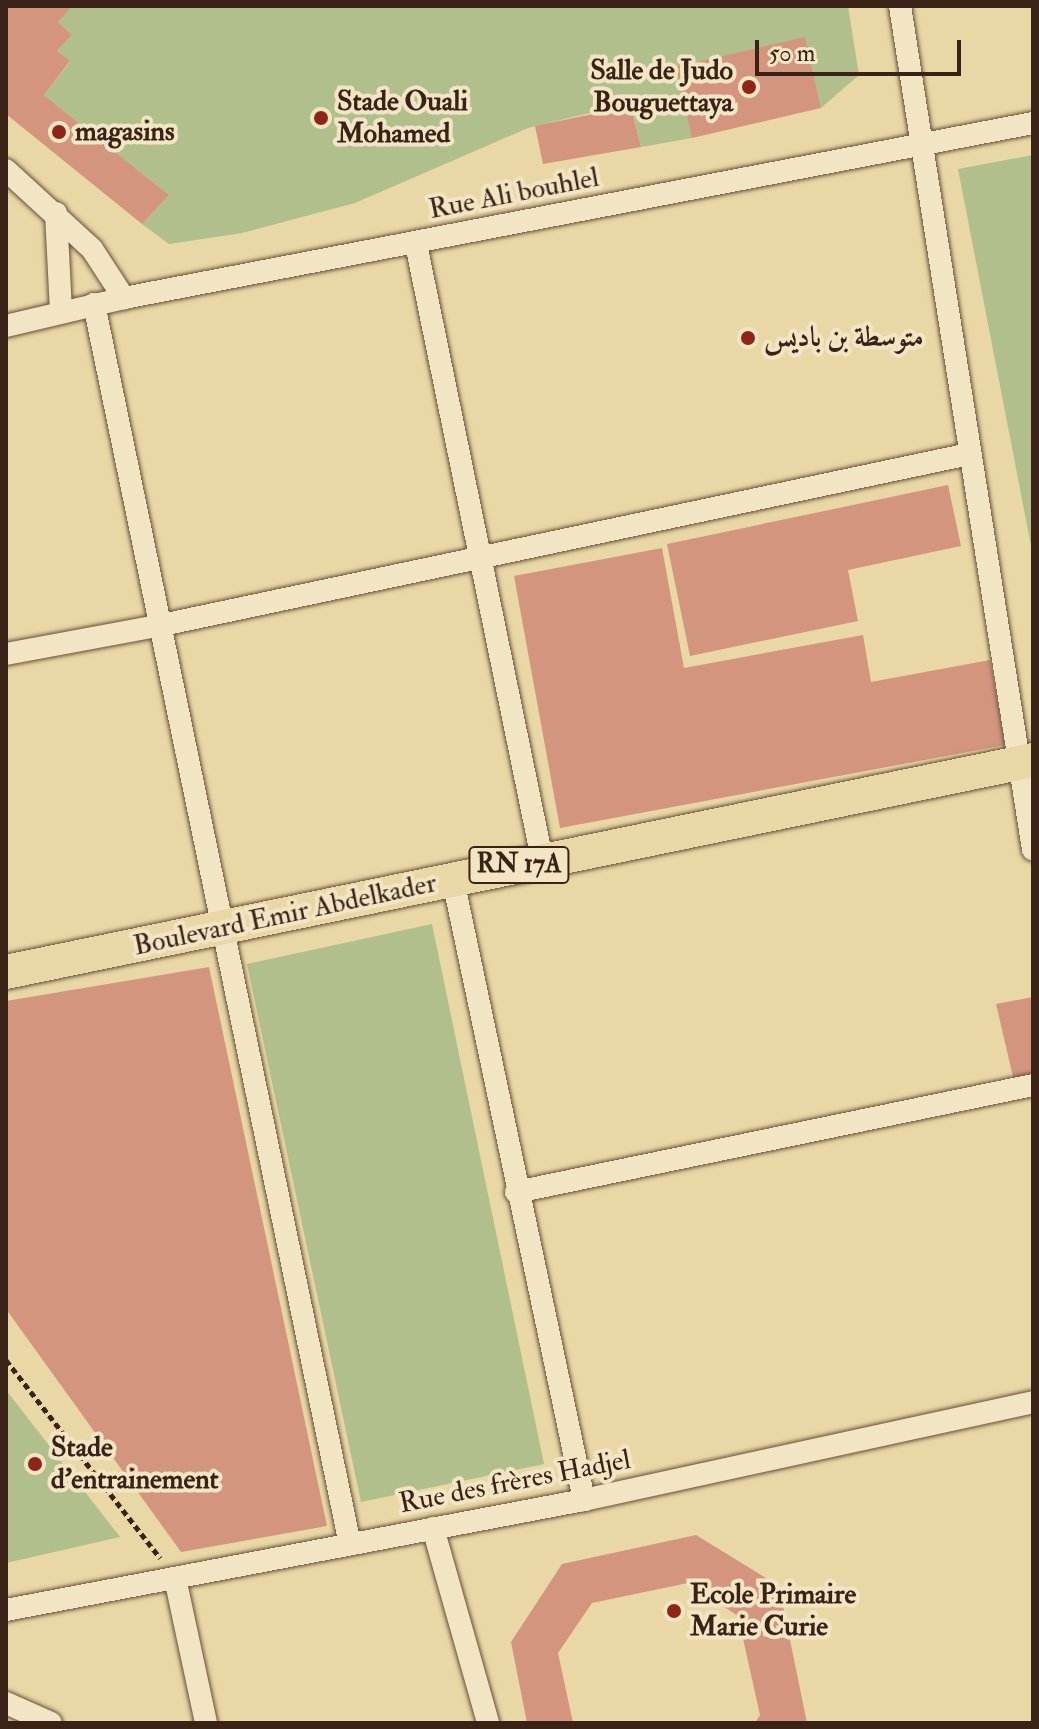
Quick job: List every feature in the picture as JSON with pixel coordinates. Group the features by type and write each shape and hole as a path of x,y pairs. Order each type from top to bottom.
{"main road":[{"name":"Boulevard Emir Abdelkader","path":"6,972 222,929 542,859 1025,762"}],"street":[{"path":"900,6 969,454 1025,762 1033,850"},
{"name":"Rue Ali bouhlel","path":"6,326 124,298 1033,123"},
{"path":"6,170 92,249 124,298"},
{"path":"56,213 61,312"},
{"path":"416,244 542,859"},
{"path":"94,304 350,1544"},
{"path":"6,654 162,625 969,454"},
{"path":"453,880 516,1192 584,1500"},
{"path":"516,1192 1033,1085"},
{"name":"Rue des frères Hadjel","path":"6,1610 584,1500 1033,1402"},
{"path":"433,1528 488,1723"},
{"path":"175,1578 206,1723"},
{"path":"6,1703 46,1722"}],"path":[{"path":"6,1360 175,1578"}],"green space":[{"name":"Stade Ouali Mohamed","path":"68,6 848,6 859,75 821,108 805,38 692,138 641,147 631,103 528,128 355,203 242,233 169,244 142,224 169,195 44,95 70,62 57,51 72,35 58,22"},
{"path":"1033,155 1033,556 958,169"},
{"path":"432,924 544,1464 361,1502 247,964"},
{"name":"Stade d'entrainement","path":"6,1390 120,1537 6,1563"}],"building":[{"name":"magasins","path":"6,6 70,8 58,22 72,35 57,51 70,61 44,95 169,195 142,224 6,114"},
{"name":"Salle de Judo Bouguettaya","path":"805,37 821,108 692,138 676,67"},
{"path":"631,106 641,147 543,164 535,126"},
{"path":"948,485 961,546 848,570 858,621 690,656 667,544"},
{"path":"662,548 684,668 863,635 871,682 990,660 1005,745 560,828 514,576"},
{"path":"209,967 327,1526 181,1552 6,1309 6,1001"},
{"path":"1033,997 1033,1077 1014,1081 996,1004"},
{"path":"696,1535 779,1586 807,1723 755,1723 760,1715 738,1616 688,1583 592,1603 558,1653 573,1723 527,1723 511,1642 562,1564"}],"place":[{"name":"Salle de Judo Bouguettaya","path":"749,87"},
{"name":"Stade Ouali Mohamed","path":"321,118"},
{"name":"magasins","path":"59,132"},
{"name":"متوسطة بن باديس","path":"748,338"},
{"name":"Stade d'entrainement","path":"35,1464"},
{"name":"Ecole Primaire Marie Curie","path":"674,1611"}]}
